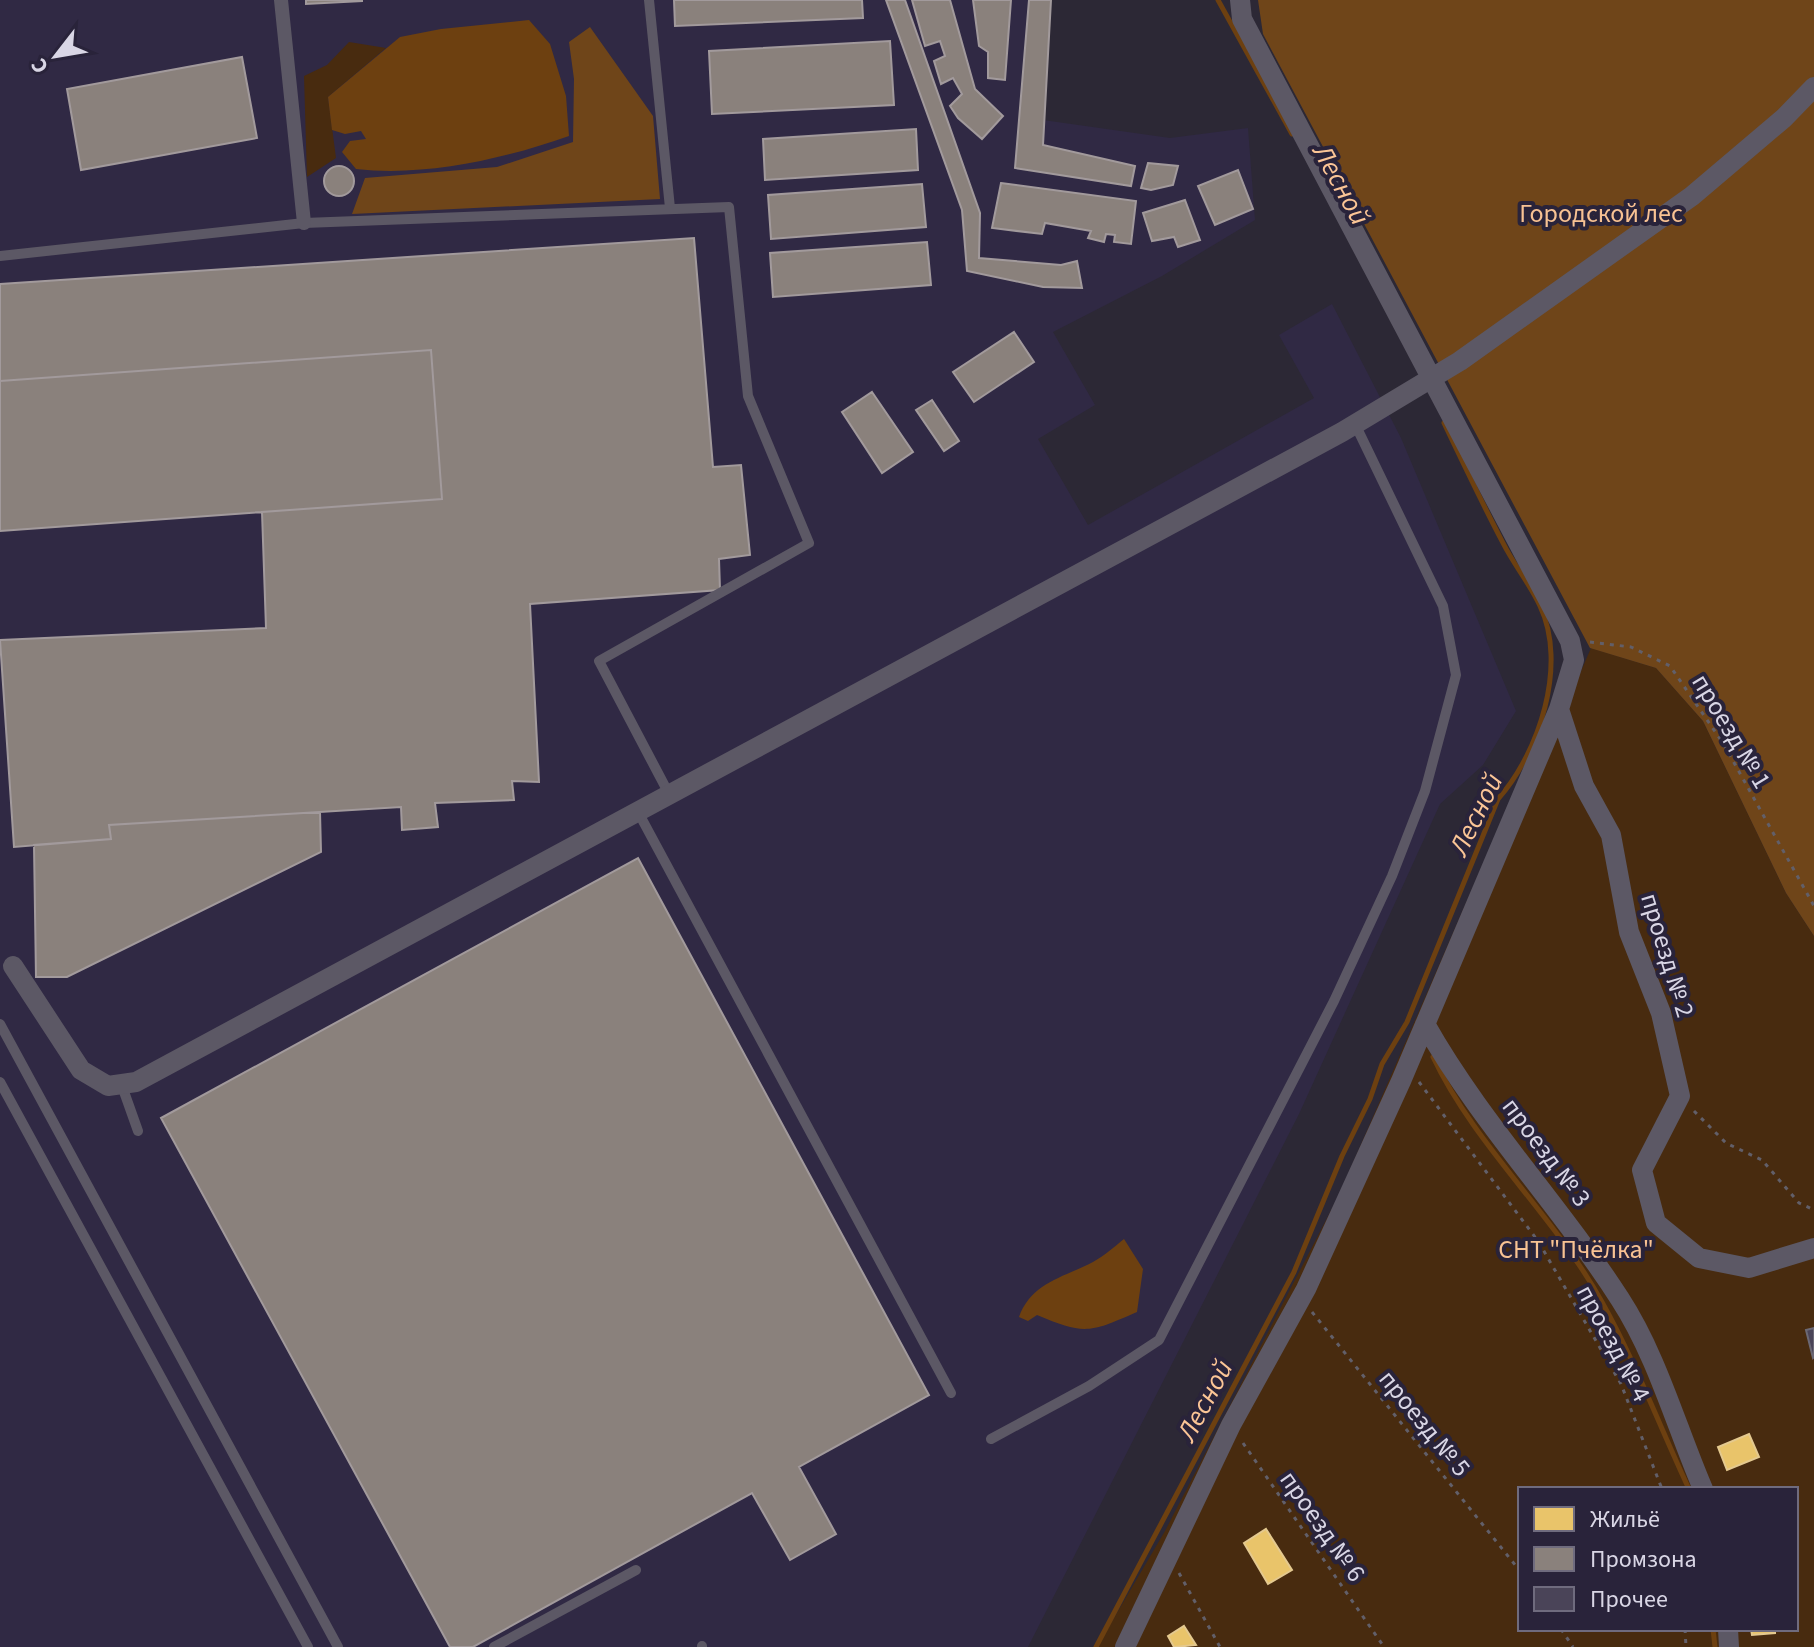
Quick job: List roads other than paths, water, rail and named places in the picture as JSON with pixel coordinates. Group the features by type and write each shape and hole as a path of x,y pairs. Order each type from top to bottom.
{"street":[{"path":"281,0 304,223"},
{"path":"1125,1647 1231,1425 1301,1298 1407,1066 1559,709 1574,660 1570,641 1242,19 1240,0"},
{"path":"13,966 81,1070 108,1086 122,1086 319,984 668,792 1355,424 1432,377 1692,196 1784,118 1814,87"},
{"name":"проезд № 2","path":"1559,709 1584,786 1611,835 1629,932 1661,1013 1680,1096 1642,1170 1656,1223 1699,1258 1749,1268 1814,1248"},
{"name":"проезд № 3","path":"1425,1024 1446,1061 1523,1168 1570,1225 1622,1302 1658,1376 1702,1487"}],"lane":[{"path":"649,0 670,208"},
{"path":"0,256 304,223 729,207 748,396 809,543 599,661 668,792"},
{"path":"991,1439 1089,1386 1159,1340 1334,1001 1392,876 1425,791 1456,675 1451,647 1443,606 1355,424"},
{"path":"637,809 951,1393"},
{"path":"0,1024 338,1647"},
{"path":"0,1082 308,1647"},
{"path":"122,1086 138,1131"},
{"path":"494,1647 636,1570"}],"waterway":[{"name":"Лесной","path":"1218,0 1292,134"},
{"name":"Лесной","path":"1096,1647 1294,1272 1342,1156 1370,1099 1382,1064 1407,1022 1498,799 1526,758 1545,707 1551,655 1548,629 1540,606 1503,543 1444,423"},
{"path":"1433,1057 1470,1121 1583,1270 1602,1302 1688,1487"},
{"path":"1713,1631 1715,1647"}],"park label":[{"name":"Городской лес","path":"1601,213"},
{"name":"СНТ \"Пчёлка\"","path":"1576,1249"}]}
